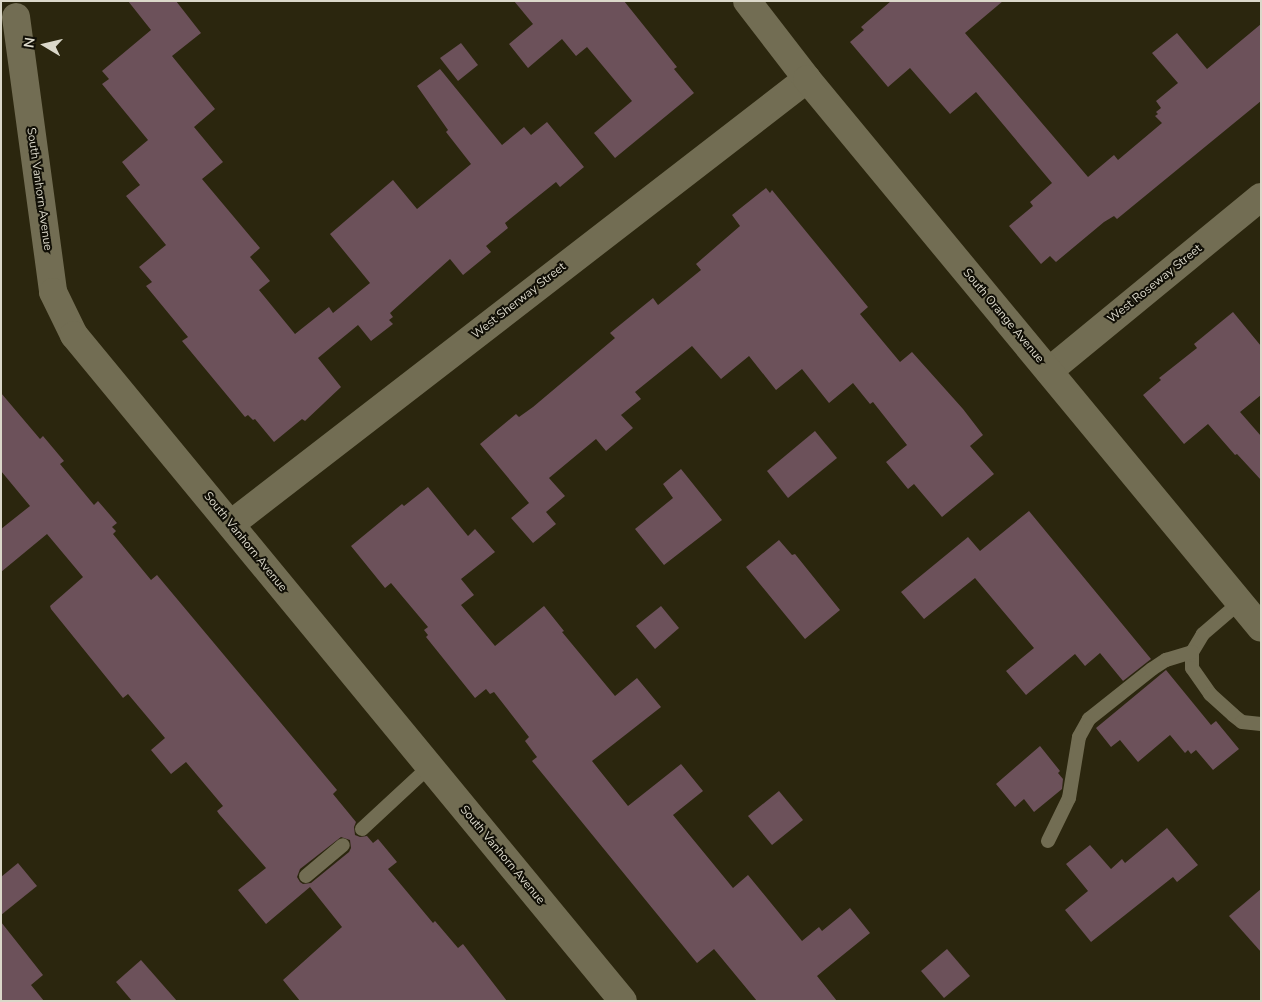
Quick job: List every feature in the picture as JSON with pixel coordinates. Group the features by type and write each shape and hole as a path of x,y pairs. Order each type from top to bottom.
{"street":[{"name":"South Orange Avenue","path":"751,3 807,79 1261,628"},
{"name":"South Vanhorn Avenue","path":"16,16 53,292 74,335 622,1001"},
{"name":"West Sherway Street","path":"231,524 807,79"},
{"name":"West Roseway Street","path":"1049,371 1261,197"}],"lane":[{"path":"1239,603 1203,634 1192,652 1192,668 1210,694 1242,722 1261,724"},
{"path":"1048,841 1068,798 1079,737 1090,719 1152,669 1166,660 1192,652"},
{"path":"362,829 429,767"},
{"path":"306,876 343,845"}],"building":[{"path":"128,1 176,1 201,33 172,56 215,109 194,127 223,162 202,179 260,248 250,257 270,281 259,290 295,334 329,307 333,313 370,283 330,234 393,180 417,209 471,164 446,132 448,130 417,86 440,69 502,145 524,127 531,135 547,122 584,167 560,187 556,182 505,223 508,228 486,246 491,252 463,275 450,259 390,313 393,317 389,320 393,324 371,341 358,325 318,358 341,387 305,421 302,419 274,442 255,419 253,420 248,415 245,417 182,341 188,337 146,286 152,282 139,267 166,245 126,196 140,185 122,162 148,140 102,84 109,79 102,71 151,30"},
{"path":"514,1 624,1 677,67 674,69 694,93 615,158 594,133 632,101 587,47 576,56 562,39 528,68 509,44 533,24"},
{"path":"891,1 1003,1 965,33 1088,177 1114,155 1118,160 1162,123 1155,116 1158,114 1156,112 1161,108 1156,101 1178,83 1152,53 1177,33 1207,69 1261,24 1261,101 1117,219 1114,216 1104,222 1056,262 1050,256 1041,264 1009,226 1033,206 1030,202 1052,183 976,92 950,114 910,68 888,87 850,42 864,30 861,27"},
{"path":"461,43 478,65 458,81 440,58"},
{"path":"766,188 770,193 772,190 868,307 860,314 900,362 912,352 963,409 983,435 970,446 994,474 942,517 914,484 908,489 886,462 907,445 873,402 870,404 853,383 829,403 802,369 776,390 749,356 721,379 692,346 635,392 641,399 621,415 633,428 606,451 596,439 549,478 565,496 546,512 556,524 533,543 511,518 529,503 480,444 516,414 519,417 533,407 615,338 610,333 653,298 658,305 701,270 696,264 740,226 732,215"},
{"path":"1233,312 1261,346 1261,395 1240,412 1261,436 1261,480 1237,454 1235,455 1208,424 1184,444 1143,395 1161,380 1159,378 1197,348 1194,344"},
{"path":"1,393 40,439 43,436 64,461 60,464 94,505 98,501 117,523 112,527 116,531 113,534 151,580 157,575 337,790 333,794 356,822 354,827 355,835 360,837 367,836 373,843 378,839 397,862 388,869 433,923 435,921 458,948 463,944 507,1001 300,1001 283,980 342,927 310,887 266,924 238,890 266,868 219,814 217,811 223,806 186,762 171,774 151,750 165,738 128,694 123,698 51,609 50,606 83,577 47,534 1,572 1,529 30,506 1,471","holes":["341,837 350,840 351,848 349,852 311,883 303,884 300,882 297,877 300,869"]},
{"path":"815,431 837,458 788,498 767,471"},
{"path":"681,469 722,520 664,565 635,529 673,498 663,484"},
{"path":"428,487 468,536 475,529 495,552 461,579 474,595 461,605 495,646 544,606 564,631 562,632 615,696 637,678 661,707 592,761 628,806 681,764 703,791 673,815 733,888 748,875 802,941 819,927 822,931 850,908 870,933 817,976 837,1001 757,1001 714,949 697,963 532,761 537,757 525,741 529,737 494,692 490,694 486,689 475,698 426,637 428,635 424,630 428,627 391,583 385,588 351,546 402,504 404,506"},
{"path":"1029,511 1151,659 1123,681 1100,653 1085,666 1075,654 1026,695 1006,671 1034,648 975,578 924,619 901,592 968,537 980,551"},
{"path":"779,540 792,555 795,554 840,610 805,639 746,567"},
{"path":"661,606 679,628 655,649 636,626"},
{"path":"1166,670 1211,725 1216,721 1239,749 1213,770 1196,750 1191,754 1188,750 1185,753 1170,735 1138,762 1120,740 1111,747 1096,728"},
{"path":"1040,746 1060,771 1058,773 1063,779 1062,789 1034,812 1024,799 1015,807 996,784"},
{"path":"779,791 803,820 772,845 748,816"},
{"path":"1167,828 1198,865 1177,882 1173,877 1091,942 1065,910 1088,891 1066,864 1090,845 1111,869 1122,859 1125,863"},
{"path":"18,863 37,886 1,915 1,877"},
{"path":"1261,889 1261,952 1229,916"},
{"path":"1,922 43,975 31,985 44,1001 1,1001"},
{"path":"947,949 970,976 944,998 921,971"},
{"path":"141,960 177,1001 132,1001 116,982"}]}
